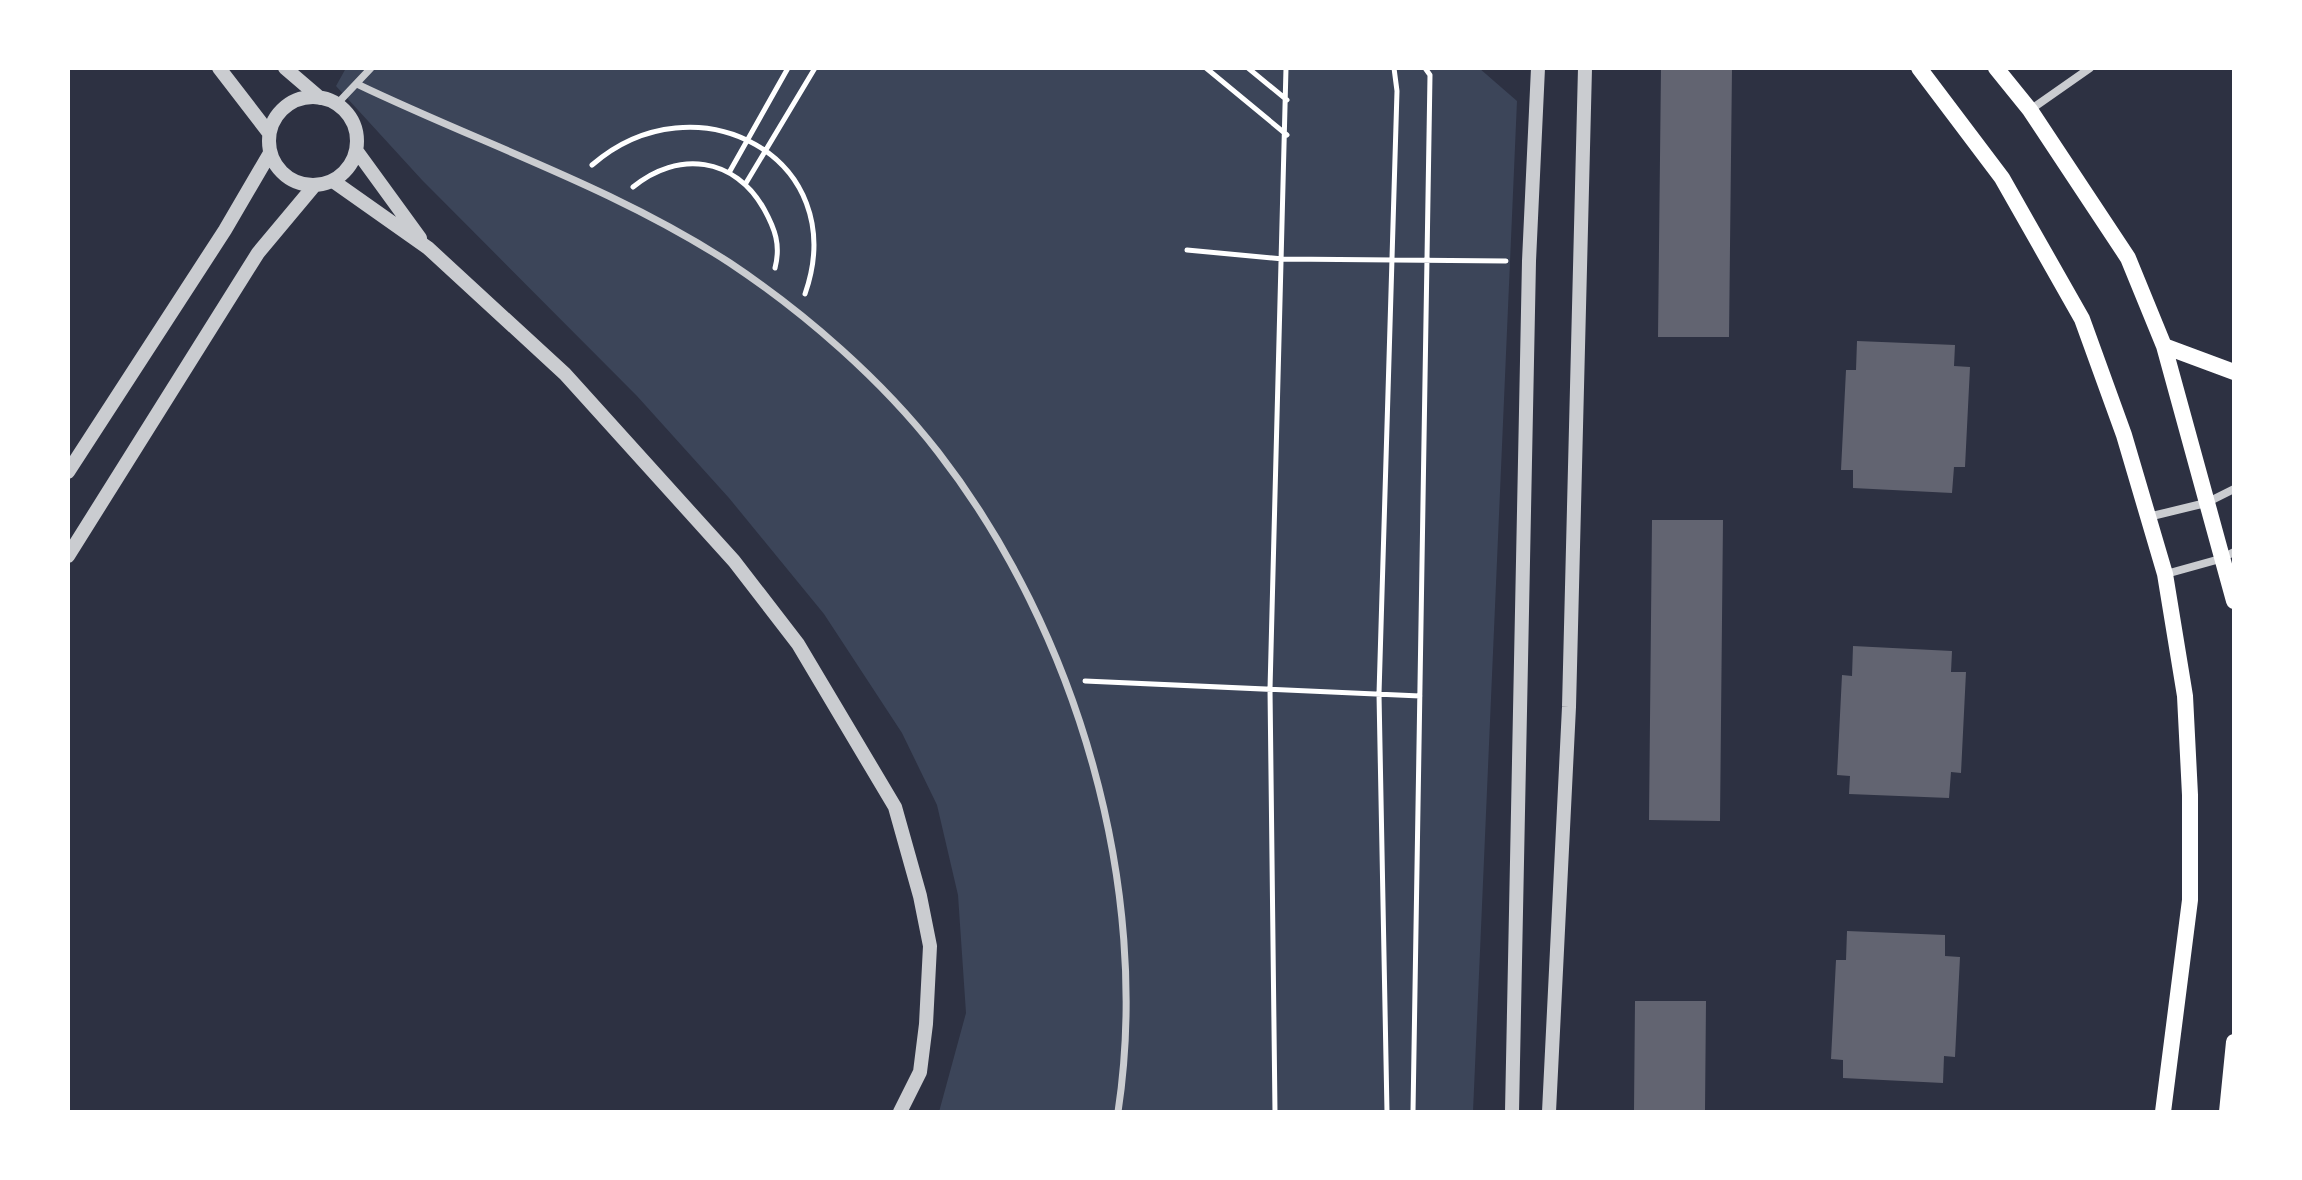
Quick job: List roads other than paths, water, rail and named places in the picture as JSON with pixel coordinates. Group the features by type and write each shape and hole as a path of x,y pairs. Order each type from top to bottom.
{"main road":[{"path":"1919,68 2002,178 2082,319 2124,435 2165,574 2185,696 2190,900 2163,1112"},
{"path":"1996,68 2030,110 2128,258 2164,346 2206,503 2227,556 2234,601"},
{"path":"2164,346 2234,372"},
{"path":"2227,1112 2234,1042"}],"street":[{"path":"219,68 269,133"},
{"path":"285,68 321,99"},
{"path":"336,105 371,68"},
{"path":"1512,1112 1529,261 1538,68"},
{"path":"1549,1112 1569,707 1585,68"},
{"path":"2030,110 2090,68"},
{"path":"357,84 447,127 576,178 620,199 732,265 796,314 885,393 937,451 988,527 1046,634 1104,802 1119,887 1128,967 1124,1070 1118,1112"},
{"path":"311,97 321,99 347,112 356,130 356,150 349,168 333,181 314,186 294,182 279,170 270,153 269,133 277,115 292,102 311,97"},
{"path":"356,150 428,248"},
{"path":"68,472 225,230 270,153"},
{"path":"333,181 428,248 565,374 734,561 798,644 895,807 930,946 920,1072 900,1112"},
{"path":"68,556 258,253 314,186"},
{"path":"2148,517 2206,503 2234,489"},
{"path":"2165,574 2227,556"}]}
